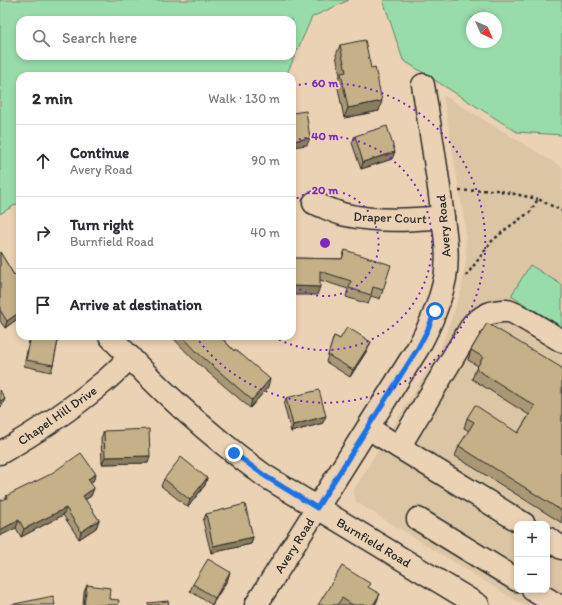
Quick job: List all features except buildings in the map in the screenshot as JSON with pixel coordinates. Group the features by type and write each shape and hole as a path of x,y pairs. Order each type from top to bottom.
{"street":[{"name":"Avery Road","path":"256,605 418,348 428,329 437,306 445,277 447,253 440,193 423,85"},
{"name":"Draper Court","path":"314,203 345,215 362,218 413,220 443,217"},
{"path":"399,447 474,324 483,316 494,311 509,310 562,341"},
{"name":"Burnfield Road","path":"114,340 188,414 234,453 265,476 478,605"},
{"name":"Chapel Hill Drive","path":"0,453 35,433 75,406 102,384 130,357"},
{"path":"368,428 519,521"},
{"path":"418,519 514,578"},
{"path":"550,540 562,548"},
{"path":"538,593 557,605"}],"path":[{"path":"440,193 496,190 538,199 562,211"},
{"path":"465,278 492,241 530,212 538,199"}],"shaded area":[{"path":"443,95 562,167 562,605 523,605 356,502 353,491 440,350 461,291 466,259 465,226"}],"green space":[{"path":"0,0 349,0 312,17 296,53 296,16 16,16 16,60 293,60 288,72 16,72 16,204 0,214"},
{"path":"383,0 562,0 562,135 517,132 403,60"},
{"path":"530,265 562,285 562,327 511,296"}],"route":[{"path":"234,453 265,476 317,508 418,348 435,311"}]}
